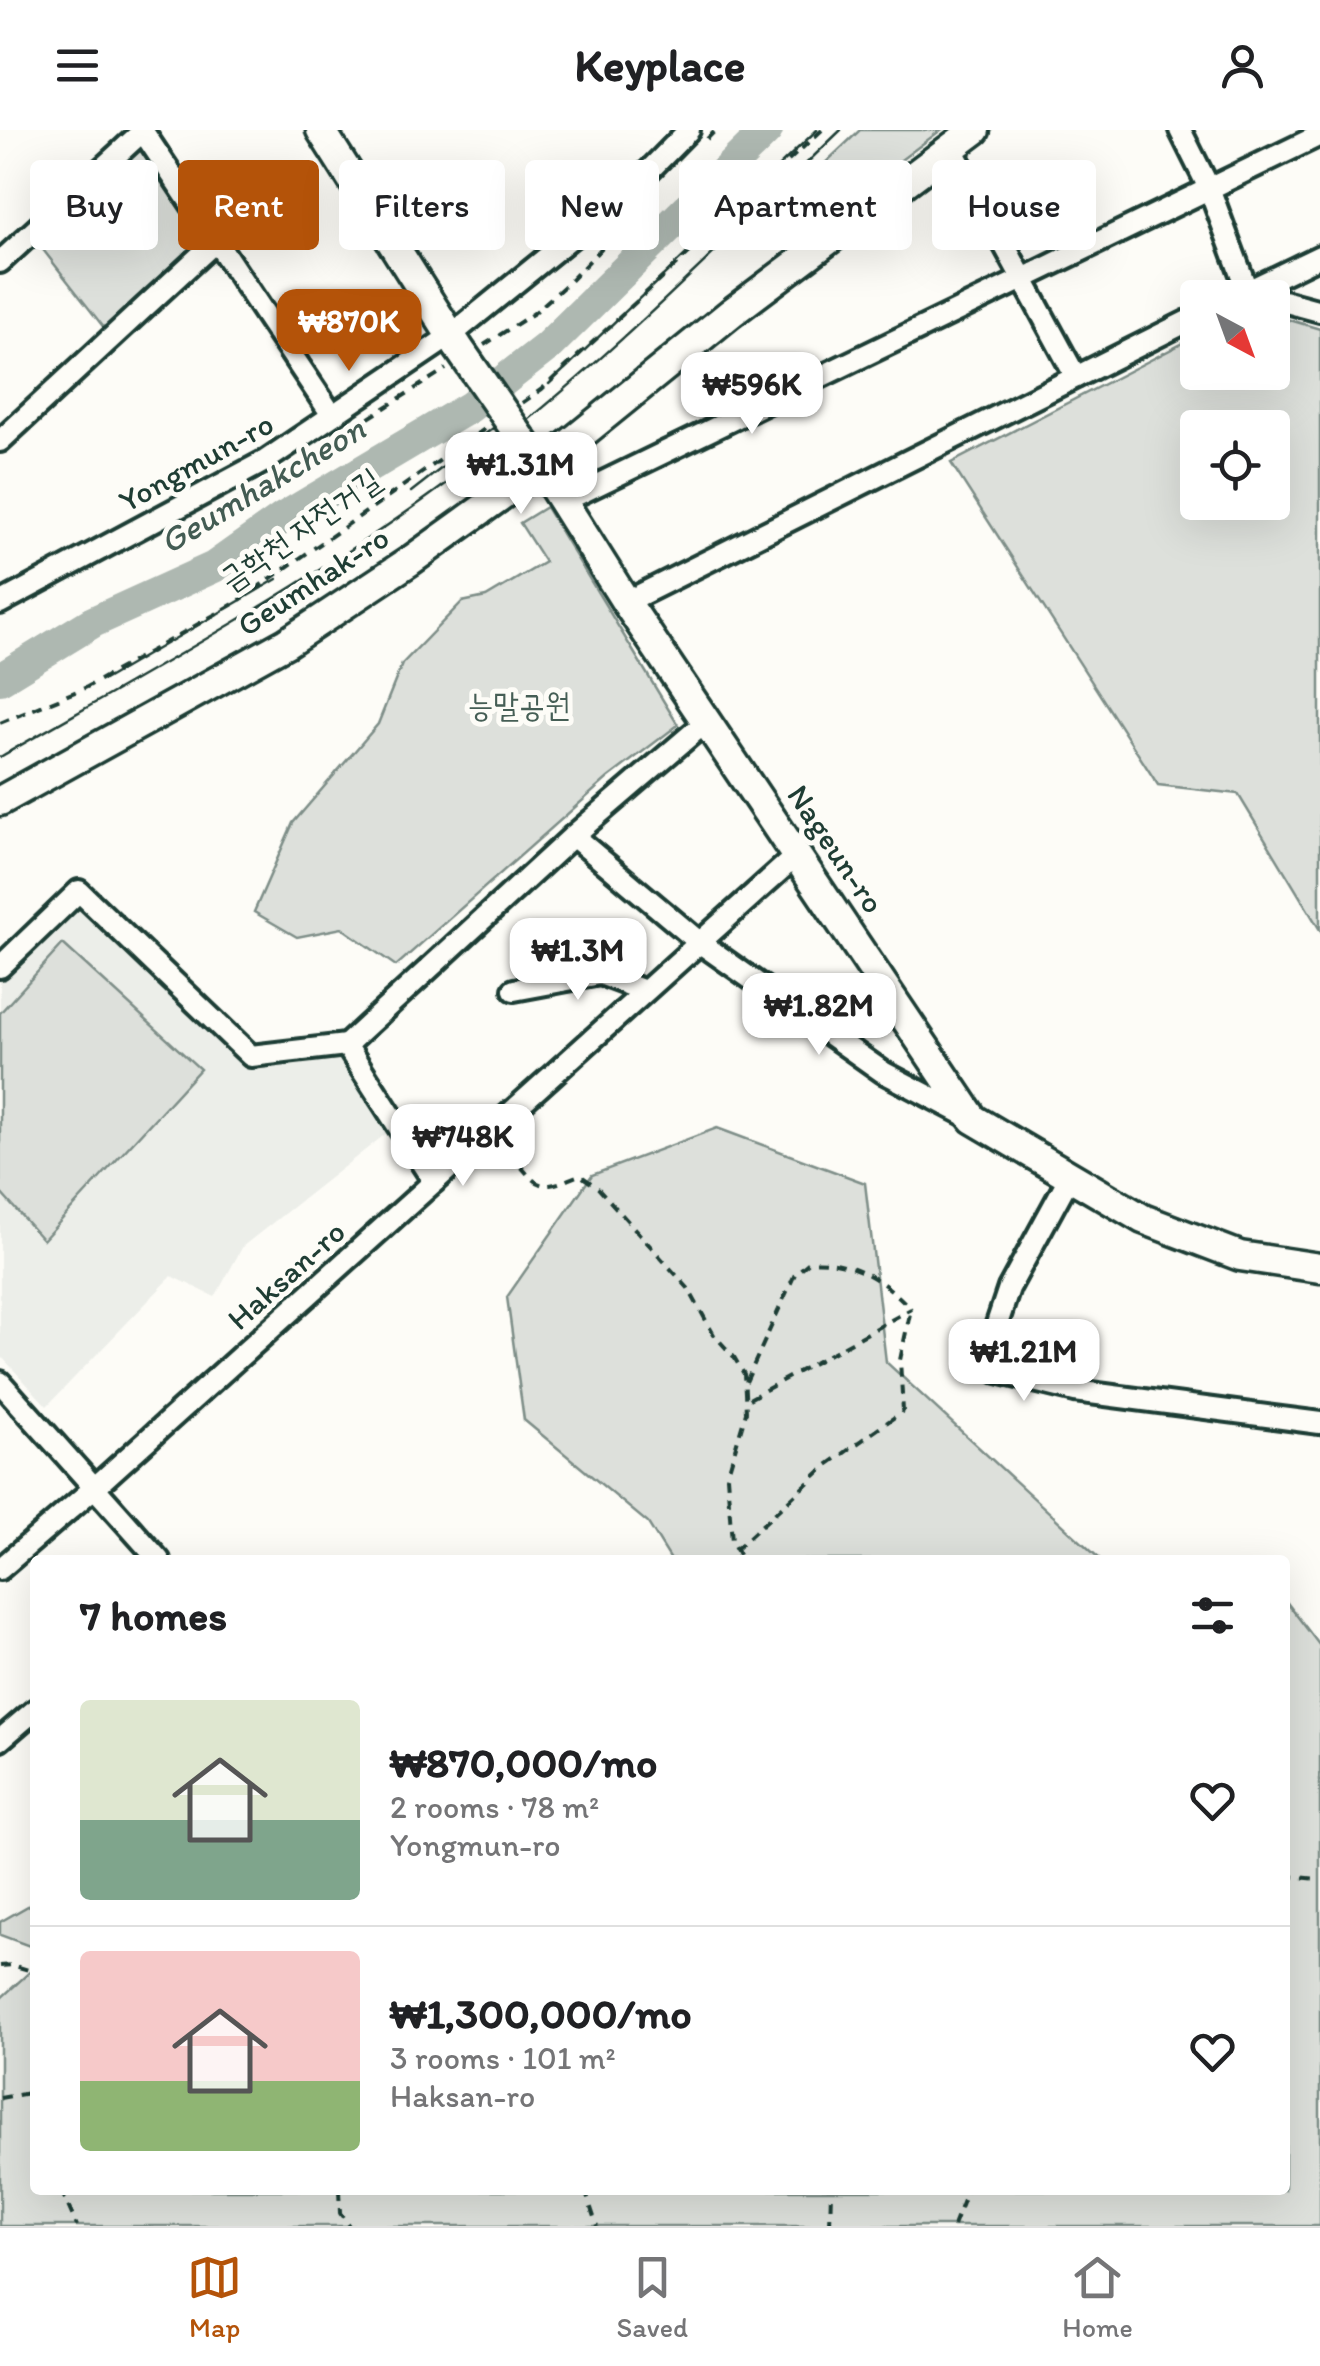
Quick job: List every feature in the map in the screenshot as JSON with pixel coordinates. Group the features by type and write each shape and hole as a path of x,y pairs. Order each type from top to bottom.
{"main road":[{"name":"Nageun-ro","path":"321,130 454,342 564,501 626,602 973,1119 1144,1219 1240,1256 1320,1268"},
{"name":"Geumhak-ro","path":"0,801 286,643 410,562 541,467 731,314 975,130"}],"street":[{"path":"0,262 143,130 178,183"},
{"name":"Yongmun-ro","path":"0,602 264,462 454,342 631,189 689,130"},
{"path":"1180,130 1209,188 1236,280"},
{"path":"564,501 1320,135"},
{"path":"950,147 1076,377"},
{"path":"0,441 206,250"},
{"path":"222,250 332,416"},
{"path":"1269,280 1320,256"},
{"path":"1290,303 1320,311"},
{"path":"626,602 1180,325"},
{"path":"0,967 79,891 251,1056 346,1045 573,836 708,720"},
{"path":"573,836 699,942 884,1072 973,1119"},
{"name":"Haksan-ro","path":"0,1568 94,1488 798,854"},
{"path":"514,990 600,974 646,991"},
{"path":"346,1045 434,1182"},
{"path":"1070,1176 1009,1288 988,1351 997,1372 1075,1391 1320,1423"},
{"path":"0,1382 154,1555"},
{"path":"0,1740 30,1714"}],"path":[{"path":"510,411 556,376 822,130"},
{"name":"금학천 자전거길","path":"0,723 87,688 237,602 495,422"},
{"path":"461,1157 509,1160 540,1185 553,1186 580,1175 598,1188 688,1288 714,1334 740,1364 746,1382 748,1400 742,1431 727,1476 731,1534 738,1555"},
{"path":"746,1382 795,1274 809,1262 833,1262 855,1268 893,1292 911,1309"},
{"path":"748,1400 911,1309"},
{"path":"735,1550 826,1466 903,1411 900,1360 911,1309"},
{"path":"1290,1876 1320,1879"},
{"path":"0,1966 30,1970"},
{"path":"0,2098 30,2093"},
{"path":"63,2195 77,2226"},
{"path":"339,2195 340,2212 349,2226"},
{"path":"587,2195 597,2226"},
{"path":"830,2226 831,2195"},
{"path":"952,2226 966,2195"}],"shaded area":[{"path":"78,905 247,1063 342,1053 392,1129 243,1246 215,1297 172,1276 47,1406 0,1355 0,981"}],"green space":[{"path":"860,130 941,130 901,160 828,160"},
{"path":"140,145 149,160 124,160"},
{"path":"158,174 178,205 178,250 192,250 105,329 43,250 158,250"},
{"path":"1290,320 1320,329 1320,930 1238,794 1158,785 951,463 1180,345 1180,390 1290,390"},
{"name":"능말공원","path":"546,507 678,725 608,778 396,966 342,928 297,937 254,912 293,823 378,724 402,664 462,602 486,597 545,562 520,523"},
{"path":"63,944 200,1069 43,1240 0,1192 0,1013"},
{"path":"717,1128 865,1183 886,1362 1096,1555 668,1555 648,1523 524,1420 507,1297 592,1175"},
{"path":"1290,1607 1320,1646 1320,2226 0,2226 0,1999 30,1972 30,2195 1290,2195"},
{"path":"30,1905 30,1946 0,1935 0,1922"}],"waterway":[{"name":"Geumhakcheon","path":"0,679 93,622 214,567 283,518 470,407 548,346 767,130"}],"tram line":[{"path":"549,384 817,130"},
{"path":"0,757 291,588 458,475 608,352 841,130"},
{"path":"411,492 506,418"},
{"path":"104,680 277,579"}]}
